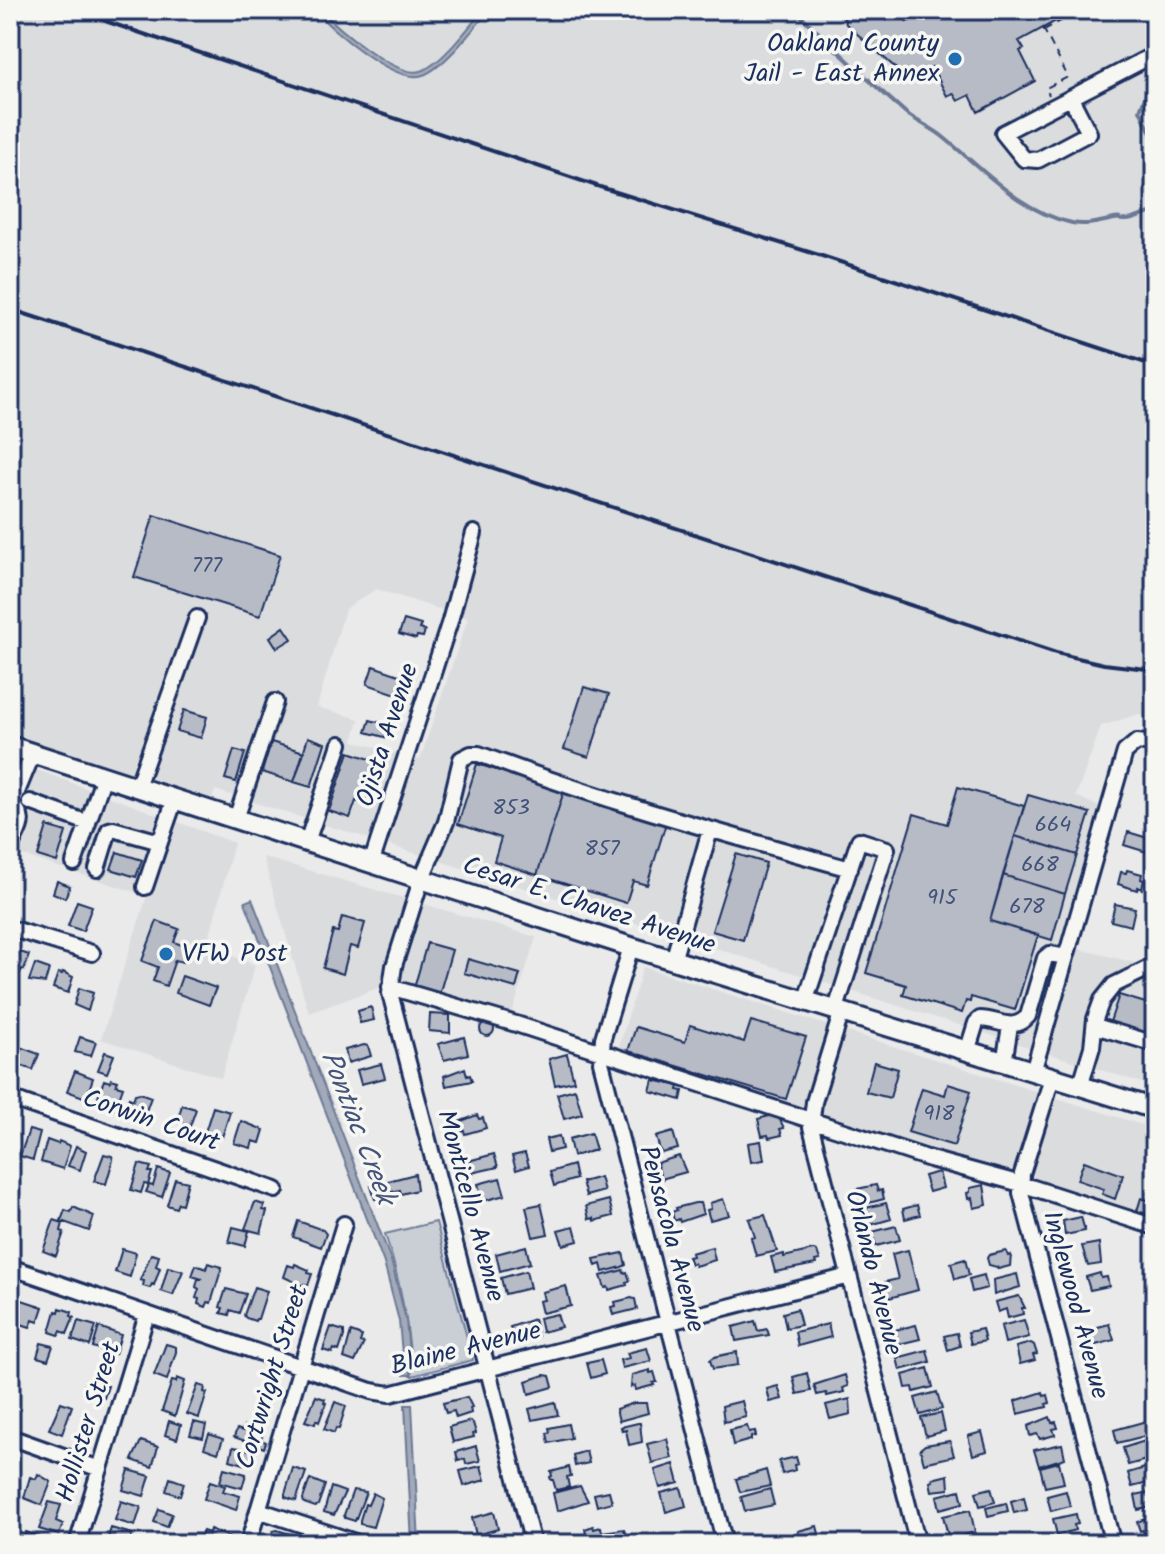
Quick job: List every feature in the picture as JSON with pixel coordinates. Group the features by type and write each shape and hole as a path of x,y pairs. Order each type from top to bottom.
{"main road":[{"name":"Cesar E. Chavez Avenue","path":"10,746 673,961 1155,1109"}],"street":[{"path":"1071,98 1089,133 1038,160 1024,159 1003,133 1155,54"},
{"name":"Ojista Avenue","path":"371,864 450,621 474,533"},
{"path":"137,787 197,618"},
{"path":"236,819 275,702"},
{"path":"1033,1072 1125,752 1134,743 1144,741 1155,744"},
{"path":"307,842 340,744"},
{"path":"10,848 22,822 20,811 11,803 33,753"},
{"name":"Monticello Avenue","path":"533,1544 390,987 421,880 446,822 461,759 479,754 552,782 850,869"},
{"path":"74,863 104,776"},
{"path":"145,887 175,799"},
{"path":"30,802 88,823"},
{"path":"97,869 109,830 160,842"},
{"path":"673,961 710,830"},
{"name":"Orlando Avenue","path":"850,869 859,840 887,849 838,1013 811,1119 918,1544"},
{"path":"805,1002 850,869"},
{"path":"10,928 92,953"},
{"name":"Pensacola Avenue","path":"631,947 601,1052 603,1071 725,1544"},
{"path":"967,1052 980,1019 1010,1026 1018,1025 1028,1016 1047,954 1066,957"},
{"path":"1080,1087 1102,1000 1114,985 1153,966 1155,962"},
{"path":"390,987 930,1159 1155,1227"},
{"path":"1004,1063 1010,1026"},
{"path":"1095,1026 1155,1044"},
{"name":"Inglewood Avenue","path":"1052,1078 1021,1184 1113,1544"},
{"name":"Corwin Court","path":"10,1098 276,1190"},
{"name":"Cortwright Street","path":"248,1544 344,1224"},
{"name":"Blaine Avenue","path":"10,1267 376,1393 390,1394 849,1276"},
{"name":"Hollister Street","path":"77,1544 147,1314"},
{"path":"10,1437 100,1469"},
{"path":"258,1510 361,1544"}],"path":[{"path":"1047,100 1049,95 1046,88 1068,77 1043,29 1081,10"}],"shaded area":[{"path":"10,10 1155,10 1155,720 1139,714 1101,726 1076,796 1099,807 1060,944 1143,965 1155,927 1155,1087 215,790 208,810 10,746","holes":["376,589 468,618 420,760 353,741 359,719 317,707 345,609"]},
{"path":"10,760 234,843 207,946 255,965 221,1078 101,1039 147,896 22,855 15,874 10,872"},
{"path":"263,857 536,937 508,1026 381,987 309,1013"},
{"path":"643,967 1155,1129 1155,1228 615,1060"},
{"path":"436,1222 473,1360 412,1376 403,1304 385,1234"}],"water":[{"path":"314,10 321,10 353,39 382,59 397,67 420,71 436,62 454,45 483,10 489,10 459,46 432,71 411,76 397,72 365,54"},
{"path":"252,899 391,1260 406,1320 411,1375 404,1375 399,1321 384,1263 245,902"},
{"path":"405,1405 412,1405 419,1544 412,1544"}],"building":[{"name":"Oakland County Jail - East Annex","path":"852,10 900,10 907,22 914,19 909,10 1065,10 1067,15 1019,41 1024,49 1020,51 1035,81 978,112 970,95 958,101 953,93 947,96 932,67 908,79 846,24 843,15"},
{"path":"154,515 280,555 260,616 134,577"},
{"path":"404,620 421,625 419,629 425,631 423,637 417,636 416,639 399,634"},
{"path":"284,627 292,639 277,648 270,637"},
{"path":"373,666 408,678 402,696 367,684"},
{"path":"584,687 609,694 589,757 564,749"},
{"path":"184,710 207,717 201,738 177,731"},
{"path":"370,720 392,726 388,738 366,732"},
{"path":"308,737 325,743 311,787 294,782"},
{"path":"271,742 304,752 294,782 262,772"},
{"path":"234,750 245,753 236,782 225,779"},
{"path":"349,752 379,762 365,804 356,801 350,818 329,811"},
{"path":"477,764 564,791 537,875 494,861 501,838 458,824"},
{"path":"958,787 1024,806 990,921 1038,935 1015,1010 971,997 962,1013 903,995 906,985 866,973 914,814 947,824"},
{"path":"564,791 666,823 647,885 633,881 626,903 537,875"},
{"path":"1028,795 1090,813 1077,855 1015,836"},
{"path":"47,826 66,832 57,862 38,856"},
{"path":"1128,832 1154,840 1150,853 1124,845"},
{"path":"1015,836 1077,855 1065,894 1003,875"},
{"path":"117,852 142,860 136,877 111,869"},
{"path":"736,854 766,863 743,940 712,931"},
{"path":"1127,870 1142,874 1142,889 1118,884 1121,872 1126,873"},
{"path":"1003,875 1065,894 1052,940 990,921"},
{"path":"57,881 70,886 65,898 53,893"},
{"path":"77,901 92,906 83,931 68,926"},
{"path":"1115,904 1135,908 1131,926 1111,921"},
{"path":"342,917 365,923 358,948 350,946 343,974 323,968 333,931 338,932"},
{"name":"VFW Post","path":"157,921 179,929 174,942 189,948 183,962 175,960 166,986 153,981 158,967 142,961"},
{"path":"427,943 452,950 439,995 414,988"},
{"path":"14,950 29,955 20,973 10,970"},
{"path":"468,959 520,974 516,988 464,973"},
{"path":"35,964 49,969 45,983 29,981"},
{"path":"58,973 73,977 68,993 53,988"},
{"path":"182,976 216,988 209,1005 176,993"},
{"path":"79,988 93,993 88,1011 74,1005"},
{"path":"1119,995 1152,1005 1155,995 1155,1036 1110,1022"},
{"path":"371,1007 374,1020 360,1023 358,1011"},
{"path":"430,1014 450,1015 450,1033 429,1031"},
{"path":"751,1021 806,1037 786,1099 628,1051 636,1027 685,1042 690,1025 744,1042"},
{"path":"487,1022 494,1029 487,1036 480,1029"},
{"path":"80,1037 96,1042 91,1056 75,1052"},
{"path":"464,1037 468,1054 444,1060 438,1044"},
{"path":"17,1046 39,1054 33,1070 11,1062"},
{"path":"368,1046 371,1056 348,1063 345,1050"},
{"path":"105,1052 114,1055 107,1073 98,1070"},
{"path":"567,1054 574,1081 555,1085 549,1059"},
{"path":"874,1062 898,1069 890,1098 866,1092"},
{"path":"381,1064 385,1078 361,1084 357,1070"},
{"path":"465,1068 472,1081 446,1086 444,1076"},
{"path":"75,1071 93,1078 86,1098 67,1091"},
{"path":"111,1079 123,1087 115,1109 96,1102 104,1080 110,1082"},
{"path":"653,1080 679,1086 678,1090 683,1091 681,1100 650,1091"},
{"path":"948,1084 971,1091 954,1146 908,1132 922,1088 945,1095"},
{"path":"575,1089 582,1114 564,1119 557,1094"},
{"path":"135,1094 151,1097 143,1119 124,1112 129,1098 133,1100"},
{"path":"182,1105 196,1109 190,1126 177,1122"},
{"path":"213,1107 230,1112 222,1137 205,1132"},
{"path":"777,1114 784,1128 780,1129 782,1135 762,1136 758,1119"},
{"path":"477,1115 479,1119 483,1118 486,1128 465,1134 464,1131 459,1132 456,1123"},
{"path":"241,1121 264,1130 260,1143 253,1141 251,1148 234,1143"},
{"path":"29,1130 40,1133 33,1160 20,1156"},
{"path":"673,1132 678,1149 661,1153 656,1137"},
{"path":"591,1133 596,1150 573,1156 569,1139"},
{"path":"559,1136 562,1149 549,1152 546,1139"},
{"path":"47,1140 70,1146 63,1169 41,1162"},
{"path":"761,1141 764,1160 751,1162 748,1143"},
{"path":"76,1146 86,1151 80,1170 68,1166"},
{"path":"525,1153 529,1166 516,1170 512,1156"},
{"path":"104,1154 112,1156 113,1160 106,1184 94,1181"},
{"path":"494,1154 498,1167 471,1173 468,1163"},
{"path":"679,1156 686,1172 661,1179 657,1163"},
{"path":"1084,1161 1123,1175 1115,1199 1102,1194 1104,1189 1077,1180"},
{"path":"139,1164 151,1167 149,1172 152,1172 148,1185 144,1184 141,1193 131,1190"},
{"path":"573,1165 576,1179 554,1186 550,1172"},
{"path":"158,1169 170,1173 162,1197 146,1192 149,1185 153,1186"},
{"path":"939,1172 943,1188 929,1192 924,1176"},
{"path":"415,1174 417,1190 401,1194 400,1190 391,1192 388,1181"},
{"path":"600,1177 604,1191 586,1196 582,1182"},
{"path":"500,1178 505,1195 483,1201 478,1184"},
{"path":"175,1179 188,1182 182,1204 178,1203 176,1208 167,1205"},
{"path":"385,1183 389,1196 375,1199 371,1186"},
{"path":"876,1185 878,1191 882,1190 884,1199 861,1205 856,1200 857,1189"},
{"path":"984,1185 987,1205 974,1208 972,1198 968,1199 967,1193 970,1188"},
{"path":"1141,1198 1155,1202 1155,1216 1137,1211"},
{"path":"723,1199 729,1215 710,1220 707,1210 711,1209 710,1203"},
{"path":"609,1200 613,1216 594,1221 594,1218 589,1219 586,1206"},
{"path":"255,1202 264,1205 263,1210 267,1211 261,1233 245,1229"},
{"path":"10,1203 20,1206 13,1230 10,1230"},
{"path":"700,1203 703,1214 674,1221 672,1212 676,1208"},
{"path":"886,1203 891,1219 867,1226 866,1222 861,1223 859,1214 863,1213 862,1209"},
{"path":"541,1204 548,1234 533,1237 526,1207"},
{"path":"917,1205 920,1215 905,1219 903,1209"},
{"path":"73,1207 94,1216 89,1231 61,1221 65,1210 71,1212"},
{"path":"765,1215 777,1251 756,1256 751,1238 755,1237 749,1219"},
{"path":"1081,1217 1085,1231 1065,1235 1063,1221"},
{"path":"54,1220 63,1223 61,1231 64,1232 56,1256 43,1251"},
{"path":"298,1221 323,1230 326,1234 321,1247 293,1237"},
{"path":"574,1226 578,1241 563,1245 558,1230"},
{"path":"896,1226 900,1240 876,1246 872,1232"},
{"path":"233,1227 249,1231 245,1246 229,1242"},
{"path":"1099,1243 1101,1264 1088,1266 1082,1246"},
{"path":"526,1246 530,1263 500,1271 496,1254"},
{"path":"712,1247 715,1260 695,1266 691,1264 688,1257 692,1256 691,1253"},
{"path":"122,1249 136,1253 130,1277 115,1272"},
{"path":"908,1250 918,1290 889,1298 885,1282 898,1279 892,1254"},
{"path":"817,1251 820,1260 815,1261 816,1264 775,1272 771,1257"},
{"path":"1006,1251 1008,1256 1011,1255 1010,1266 998,1269 989,1265 989,1255"},
{"path":"623,1253 626,1265 622,1267 603,1272 601,1264 596,1266 594,1259"},
{"path":"151,1254 159,1256 156,1266 160,1268 150,1288 143,1286 144,1281 140,1280"},
{"path":"965,1259 969,1275 955,1279 951,1263"},
{"path":"208,1263 222,1267 211,1303 208,1302 206,1307 198,1304 199,1299 196,1298 198,1279 202,1279 192,1276 196,1265 206,1269"},
{"path":"295,1264 312,1274 308,1285 303,1286 284,1277 288,1265 294,1267"},
{"path":"168,1267 183,1271 173,1295 161,1291"},
{"path":"623,1270 630,1281 626,1282 627,1285 609,1290 605,1288 601,1276"},
{"path":"526,1271 530,1288 505,1294 501,1278"},
{"path":"1100,1273 1101,1278 1107,1277 1109,1286 1090,1290 1086,1277"},
{"path":"1017,1274 1020,1287 994,1295 993,1280"},
{"path":"984,1275 987,1288 972,1292 969,1279"},
{"path":"566,1286 571,1306 542,1313 539,1301 544,1300 542,1292"},
{"path":"254,1287 267,1291 255,1321 244,1315"},
{"path":"226,1289 246,1294 239,1313 230,1310 229,1315 221,1313"},
{"path":"1019,1296 1025,1308 1022,1308 1023,1314 1008,1318 1006,1309 998,1312 995,1302"},
{"path":"19,1299 43,1307 38,1322 33,1320 30,1327 12,1321"},
{"path":"635,1299 637,1309 613,1315 611,1307 616,1306 615,1302"},
{"path":"60,1308 72,1312 71,1316 74,1317 67,1334 61,1331 59,1335 50,1332 56,1311 59,1312"},
{"path":"797,1309 801,1325 786,1328 783,1313"},
{"path":"557,1314 561,1327 542,1332 539,1318"},
{"path":"534,1319 538,1336 516,1342 510,1327"},
{"path":"1024,1320 1029,1337 1005,1343 1001,1326"},
{"path":"78,1321 96,1326 90,1346 72,1340"},
{"path":"755,1321 758,1331 767,1329 769,1335 736,1341 733,1327"},
{"path":"828,1324 831,1337 798,1346 795,1332"},
{"path":"1109,1324 1114,1340 1092,1346 1087,1330"},
{"path":"916,1325 920,1339 899,1344 895,1330"},
{"path":"99,1327 121,1335 115,1354 93,1347"},
{"path":"331,1327 344,1331 339,1351 334,1349 332,1353 323,1350"},
{"path":"982,1329 985,1341 971,1344 968,1332"},
{"path":"351,1332 362,1336 360,1342 364,1343 355,1362 344,1358"},
{"path":"957,1333 960,1346 948,1350 944,1336"},
{"path":"41,1343 53,1346 48,1360 37,1357"},
{"path":"1031,1343 1037,1354 1033,1355 1035,1360 1020,1364 1016,1347"},
{"path":"166,1344 176,1347 167,1380 154,1375"},
{"path":"647,1348 651,1361 622,1368 620,1360 629,1358 627,1353"},
{"path":"927,1350 930,1362 900,1370 897,1358"},
{"path":"737,1352 738,1365 713,1369 710,1360 714,1357"},
{"path":"601,1360 605,1374 591,1378 587,1363"},
{"path":"928,1368 933,1387 914,1392 913,1387 906,1388 903,1375"},
{"path":"650,1370 650,1373 654,1372 657,1382 654,1385 636,1390 635,1386 631,1387 632,1375"},
{"path":"807,1373 811,1391 797,1394 793,1377"},
{"path":"845,1375 848,1386 843,1388 844,1392 817,1395 814,1385"},
{"path":"550,1376 553,1387 529,1394 526,1381"},
{"path":"177,1378 185,1381 175,1416 162,1411 172,1381 176,1382"},
{"path":"86,1380 108,1386 104,1398 83,1392"},
{"path":"198,1385 205,1387 204,1392 207,1393 199,1418 187,1414"},
{"path":"778,1386 782,1399 770,1402 767,1389"},
{"path":"937,1392 942,1409 920,1415 915,1398"},
{"path":"1043,1392 1044,1396 1048,1395 1050,1403 1046,1404 1047,1407 1018,1414 1015,1401"},
{"path":"316,1396 325,1399 326,1403 319,1422 316,1420 315,1424 305,1421"},
{"path":"467,1397 472,1407 471,1413 456,1418 454,1411 446,1413 443,1403"},
{"path":"850,1399 851,1414 830,1419 826,1405"},
{"path":"742,1401 746,1417 724,1422 722,1406"},
{"path":"61,1402 72,1406 62,1434 49,1429"},
{"path":"335,1402 346,1406 339,1429 336,1428 334,1433 324,1429"},
{"path":"555,1402 558,1415 532,1420 529,1409"},
{"path":"646,1403 648,1413 619,1421 616,1409"},
{"path":"941,1413 945,1431 926,1436 921,1418"},
{"path":"1050,1417 1058,1428 1053,1429 1055,1435 1040,1439 1037,1434 1030,1436 1028,1426"},
{"path":"1150,1420 1153,1434 1117,1443 1114,1430"},
{"path":"169,1421 181,1425 177,1439 165,1435"},
{"path":"470,1421 476,1433 474,1437 453,1442 449,1427"},
{"path":"194,1422 206,1425 203,1438 190,1435"},
{"path":"640,1423 642,1442 629,1445 626,1430 622,1431 621,1427"},
{"path":"568,1424 571,1438 549,1443 549,1428"},
{"path":"244,1426 263,1432 261,1440 266,1442 264,1448 234,1437 237,1429 243,1431"},
{"path":"747,1426 749,1432 755,1431 756,1436 733,1445 730,1430"},
{"path":"982,1432 987,1451 973,1455 968,1436"},
{"path":"209,1434 223,1439 218,1453 204,1448"},
{"path":"667,1439 672,1458 652,1463 647,1444"},
{"path":"141,1441 158,1447 152,1467 132,1460"},
{"path":"950,1441 954,1456 924,1463 920,1449 925,1445"},
{"path":"1145,1441 1150,1459 1128,1465 1123,1448"},
{"path":"1062,1444 1065,1458 1039,1466 1034,1450"},
{"path":"476,1446 480,1461 466,1464 465,1459 458,1461 456,1452"},
{"path":"233,1447 255,1451 251,1466 230,1460"},
{"path":"586,1451 589,1463 575,1466 573,1455"},
{"path":"796,1457 798,1464 794,1465 795,1470 782,1474 779,1461"},
{"path":"1059,1462 1064,1483 1045,1487 1040,1467"},
{"path":"674,1464 679,1483 660,1488 655,1470"},
{"path":"481,1466 485,1480 464,1486 460,1471"},
{"path":"569,1467 569,1487 556,1490 551,1472"},
{"path":"1148,1467 1152,1482 1132,1487 1128,1473"},
{"path":"224,1468 246,1474 242,1488 220,1482"},
{"path":"293,1468 306,1472 296,1501 285,1497"},
{"path":"129,1470 150,1476 144,1496 123,1490"},
{"path":"766,1470 770,1486 740,1492 736,1479"},
{"path":"38,1474 51,1482 42,1505 24,1498 30,1477 36,1479"},
{"path":"948,1475 949,1489 932,1491 932,1479"},
{"path":"170,1478 184,1483 180,1496 166,1491"},
{"path":"310,1479 325,1485 315,1507 304,1503 303,1499"},
{"path":"210,1481 225,1486 223,1491 240,1496 236,1510 204,1499"},
{"path":"580,1486 588,1501 557,1511 553,1493"},
{"path":"331,1487 345,1492 334,1515 324,1512"},
{"path":"681,1488 686,1506 666,1512 661,1493"},
{"path":"991,1488 995,1502 980,1506 976,1492"},
{"path":"770,1489 774,1505 745,1511 741,1497"},
{"path":"353,1490 366,1492 355,1521 344,1515"},
{"path":"960,1490 963,1503 940,1509 937,1496"},
{"path":"609,1491 612,1502 597,1506 594,1494"},
{"path":"1066,1491 1070,1506 1051,1511 1047,1496"},
{"path":"1155,1491 1155,1506 1138,1510 1135,1495"},
{"path":"373,1493 382,1498 373,1527 360,1524 360,1520 365,1504 368,1505"},
{"path":"1024,1497 1027,1510 1014,1513 1011,1501"},
{"path":"121,1501 141,1507 135,1526 115,1520"},
{"path":"49,1502 61,1505 56,1521 63,1524 59,1535 39,1529"},
{"path":"1006,1503 1008,1511 988,1516 986,1508"},
{"path":"159,1509 172,1514 167,1527 154,1522"},
{"path":"970,1510 975,1532 949,1539 943,1516"},
{"path":"494,1512 498,1529 476,1535 472,1518"},
{"path":"1076,1514 1078,1524 1074,1525 1075,1530 1057,1535 1053,1519"},
{"path":"1155,1515 1155,1532 1144,1535 1137,1522"},
{"path":"593,1526 594,1529 601,1527 602,1532 624,1529 628,1544 572,1544 571,1540 586,1534 585,1529"},
{"path":"817,1526 819,1534 814,1536 815,1540 801,1544 798,1531"},
{"path":"111,1528 132,1534 129,1544 106,1544"},
{"path":"210,1529 231,1539 229,1544 204,1544 206,1539 200,1537 203,1531 209,1533"},
{"path":"273,1531 296,1536 293,1544 273,1544 270,1541"},
{"path":"26,1532 48,1540 47,1544 21,1544"}],"waterway":[{"path":"795,10 906,113 938,133 1002,187 1035,209 1083,224 1130,220 1155,212"},
{"path":"1154,75 1140,110 1155,142"}],"railway":[{"path":"72,10 600,187 822,256 1155,366"},
{"path":"10,309 1056,653 1104,664 1155,670"}],"place":[{"name":"Oakland County Jail - East Annex","path":"955,59"},
{"name":"VFW Post","path":"166,954"}],"water label":[{"name":"Pontiac Creek","path":"357,1128"}]}
